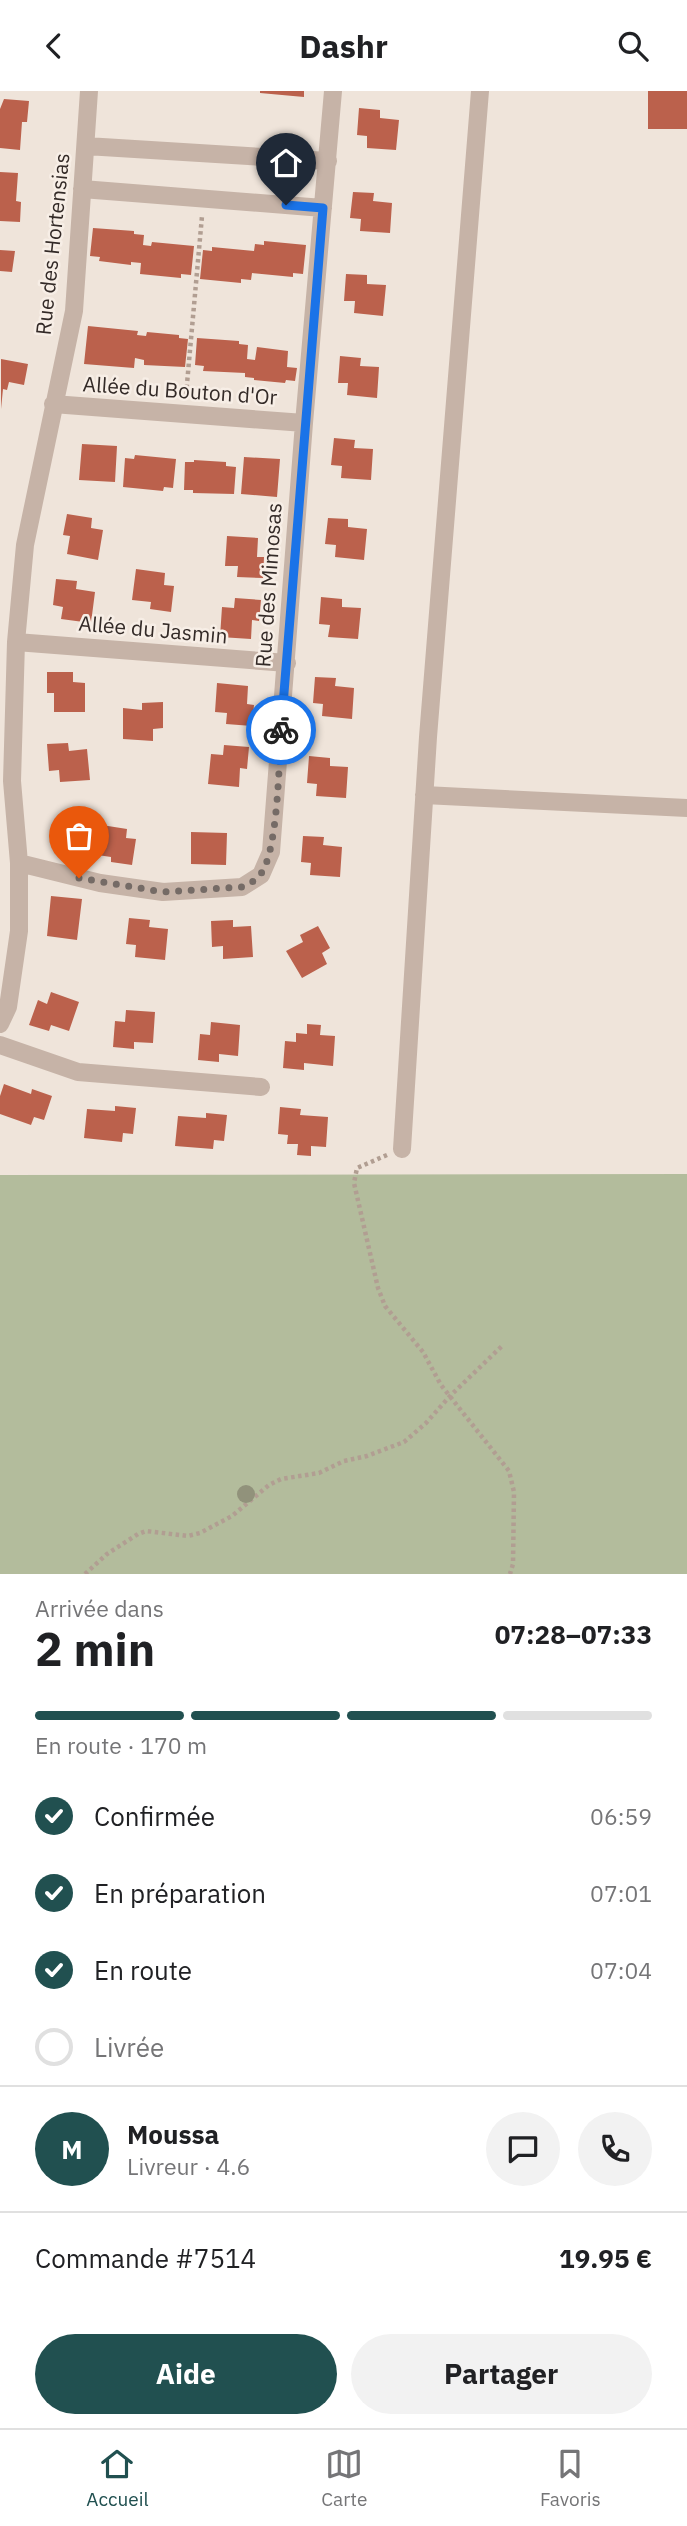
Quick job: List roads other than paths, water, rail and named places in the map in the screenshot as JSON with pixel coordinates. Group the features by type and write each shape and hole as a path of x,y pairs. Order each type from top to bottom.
{"street":[{"name":"Rue des Hortensias","path":"0,1024 8,1007 19,931 19,863 12,781 16,642 25,545 74,311 89,91"},
{"name":"Rue des Mimosas","path":"19,863 100,883 163,892 242,887 261,875 271,852 333,91"},
{"path":"402,1149 424,795 480,91"},
{"path":"86,146 328,161"},
{"path":"82,189 323,208"},
{"name":"Allée du Bouton d'Or","path":"53,404 304,423"},
{"name":"Allée du Jasmin","path":"16,642 286,663"},
{"path":"424,795 687,808"},
{"path":"0,1045 78,1072 261,1087"}]}
